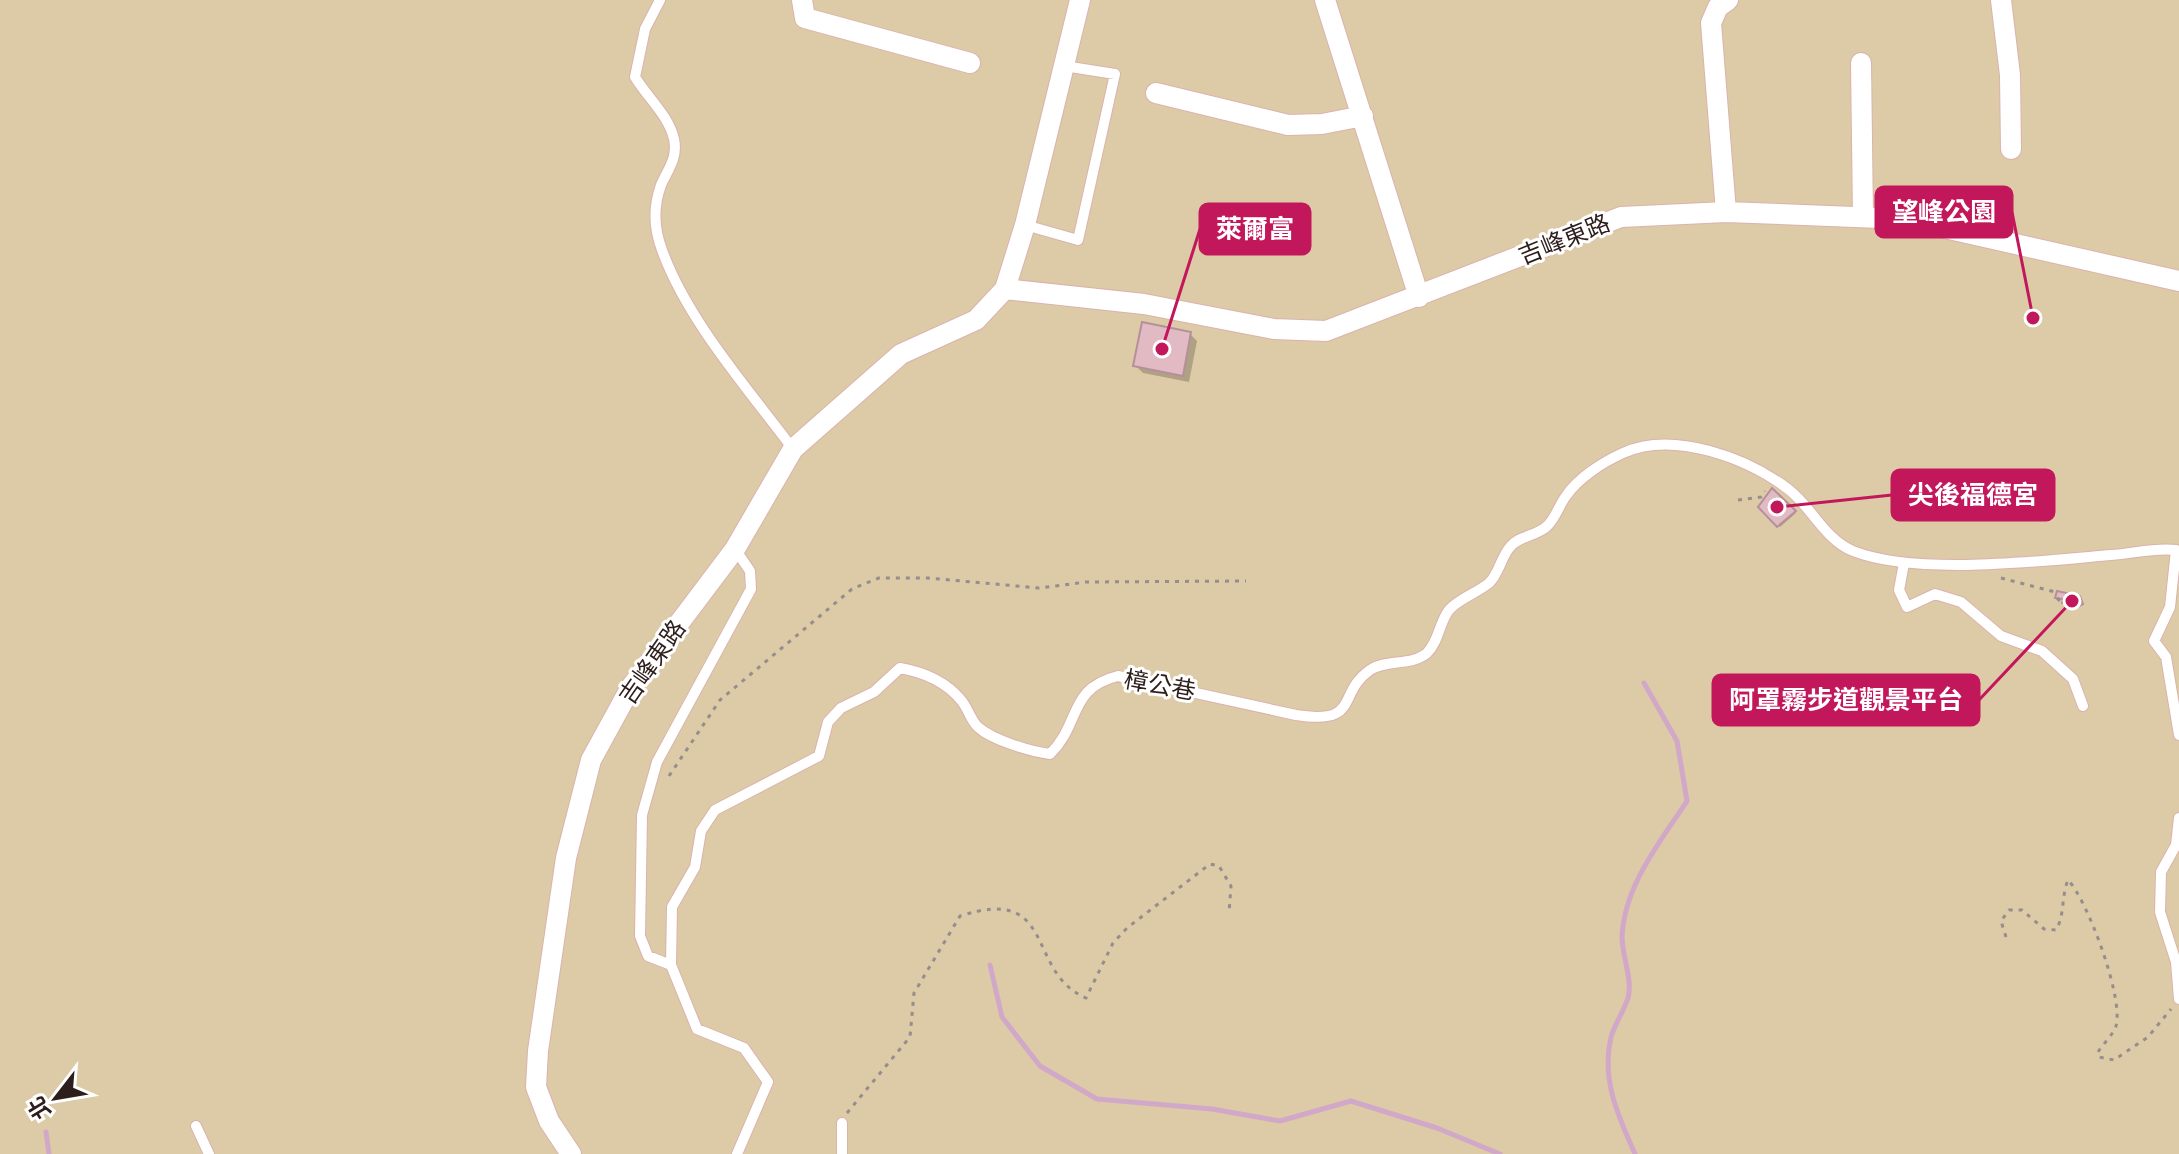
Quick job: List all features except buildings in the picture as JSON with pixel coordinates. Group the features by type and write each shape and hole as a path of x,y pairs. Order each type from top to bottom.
{"street":[{"path":"802,0 805,18 970,63"},
{"name":"吉峰東路","path":"571,1154 549,1121 536,1087 538,1051 576,811 591,760 631,687 735,549 793,449 901,354 976,320 1005,289 1025,225 1080,0"},
{"path":"1325,0 1419,297"},
{"path":"1726,212 1711,23 1718,7 1728,0"},
{"path":"2001,0 2010,75 2011,149"},
{"path":"1861,63 1863,217"},
{"path":"1156,93 1288,125 1322,124 1363,116"},
{"name":"吉峰東路","path":"1005,289 1144,304 1274,329 1326,331 1621,217 1726,212 1905,219 2179,281"}],"lane":[{"path":"660,0 645,29 635,77 661,113 674,139 674,161 661,185 654,214 661,250 686,300 793,449"},
{"path":"1025,225 1078,240 1115,74 1064,66"},
{"name":"樟公巷","path":"737,1154 768,1082 744,1048 697,1029 671,965 672,907 695,867 701,831 715,810 819,756 828,722 841,708 874,692 900,668 941,683 962,701 979,728 1032,752 1050,754 1061,743 1085,691 1101,680 1118,676 1296,715 1320,719 1334,715 1344,706 1367,672 1382,664 1423,656 1431,649 1449,610 1491,581 1510,545 1547,527 1567,494 1595,470 1625,452 1661,445 1698,448 1747,466 1789,489 1824,530 1852,551 1904,563"},
{"path":"2083,706 2073,679 2042,651 2001,636 1961,602 1935,594 1907,607 1899,590 1904,563 1964,564 2114,555 2162,548 2176,550 2176,587 2154,641 2166,657 2179,735"},
{"path":"671,965 648,956 640,936 642,815 657,762 751,589 750,571 735,549"},
{"path":"2179,818 2176,845 2161,872 2160,912 2176,962 2179,1000"},
{"path":"842,1123 842,1154"},
{"path":"196,1126 209,1154"}],"path":[{"path":"1738,500 1761,497 1768,488 1758,481"},
{"path":"1964,564 2056,596"},
{"path":"668,777 720,700 852,589 879,578 928,578 1039,588 1086,582 1246,581"},
{"path":"842,1123 851,1104 910,1037 914,993 960,916 999,906 1020,915 1041,937 1057,977 1069,991 1086,998 1113,943 1127,928 1210,864 1219,866 1231,886 1229,913"},
{"path":"2006,937 2001,921 2009,910 2022,910 2044,929 2056,930 2062,920 2062,896 2068,880 2094,925 2102,958 2110,966 2118,1006 2116,1027 2098,1052 2099,1057 2114,1060 2148,1037 2179,1000"}],"shaded area":[{"path":"0,0 2179,0 2179,1154 0,1154"}],"waterway":[{"path":"1635,1154 1617,1111 1608,1068 1611,1037 1629,991 1622,944 1624,918 1645,865 1687,801 1677,741 1644,683"},
{"path":"990,965 1002,1017 1040,1066 1097,1099 1212,1109 1280,1121 1351,1101 1437,1128 1500,1154"},
{"path":"46,1132 49,1154"}],"place":[{"name":"望峰公園","path":"2033,318"},
{"name":"萊爾富","path":"1162,349"},
{"name":"尖後福德宮","path":"1777,507"},
{"name":"阿罩霧步道觀景平台","path":"2072,601"}]}
